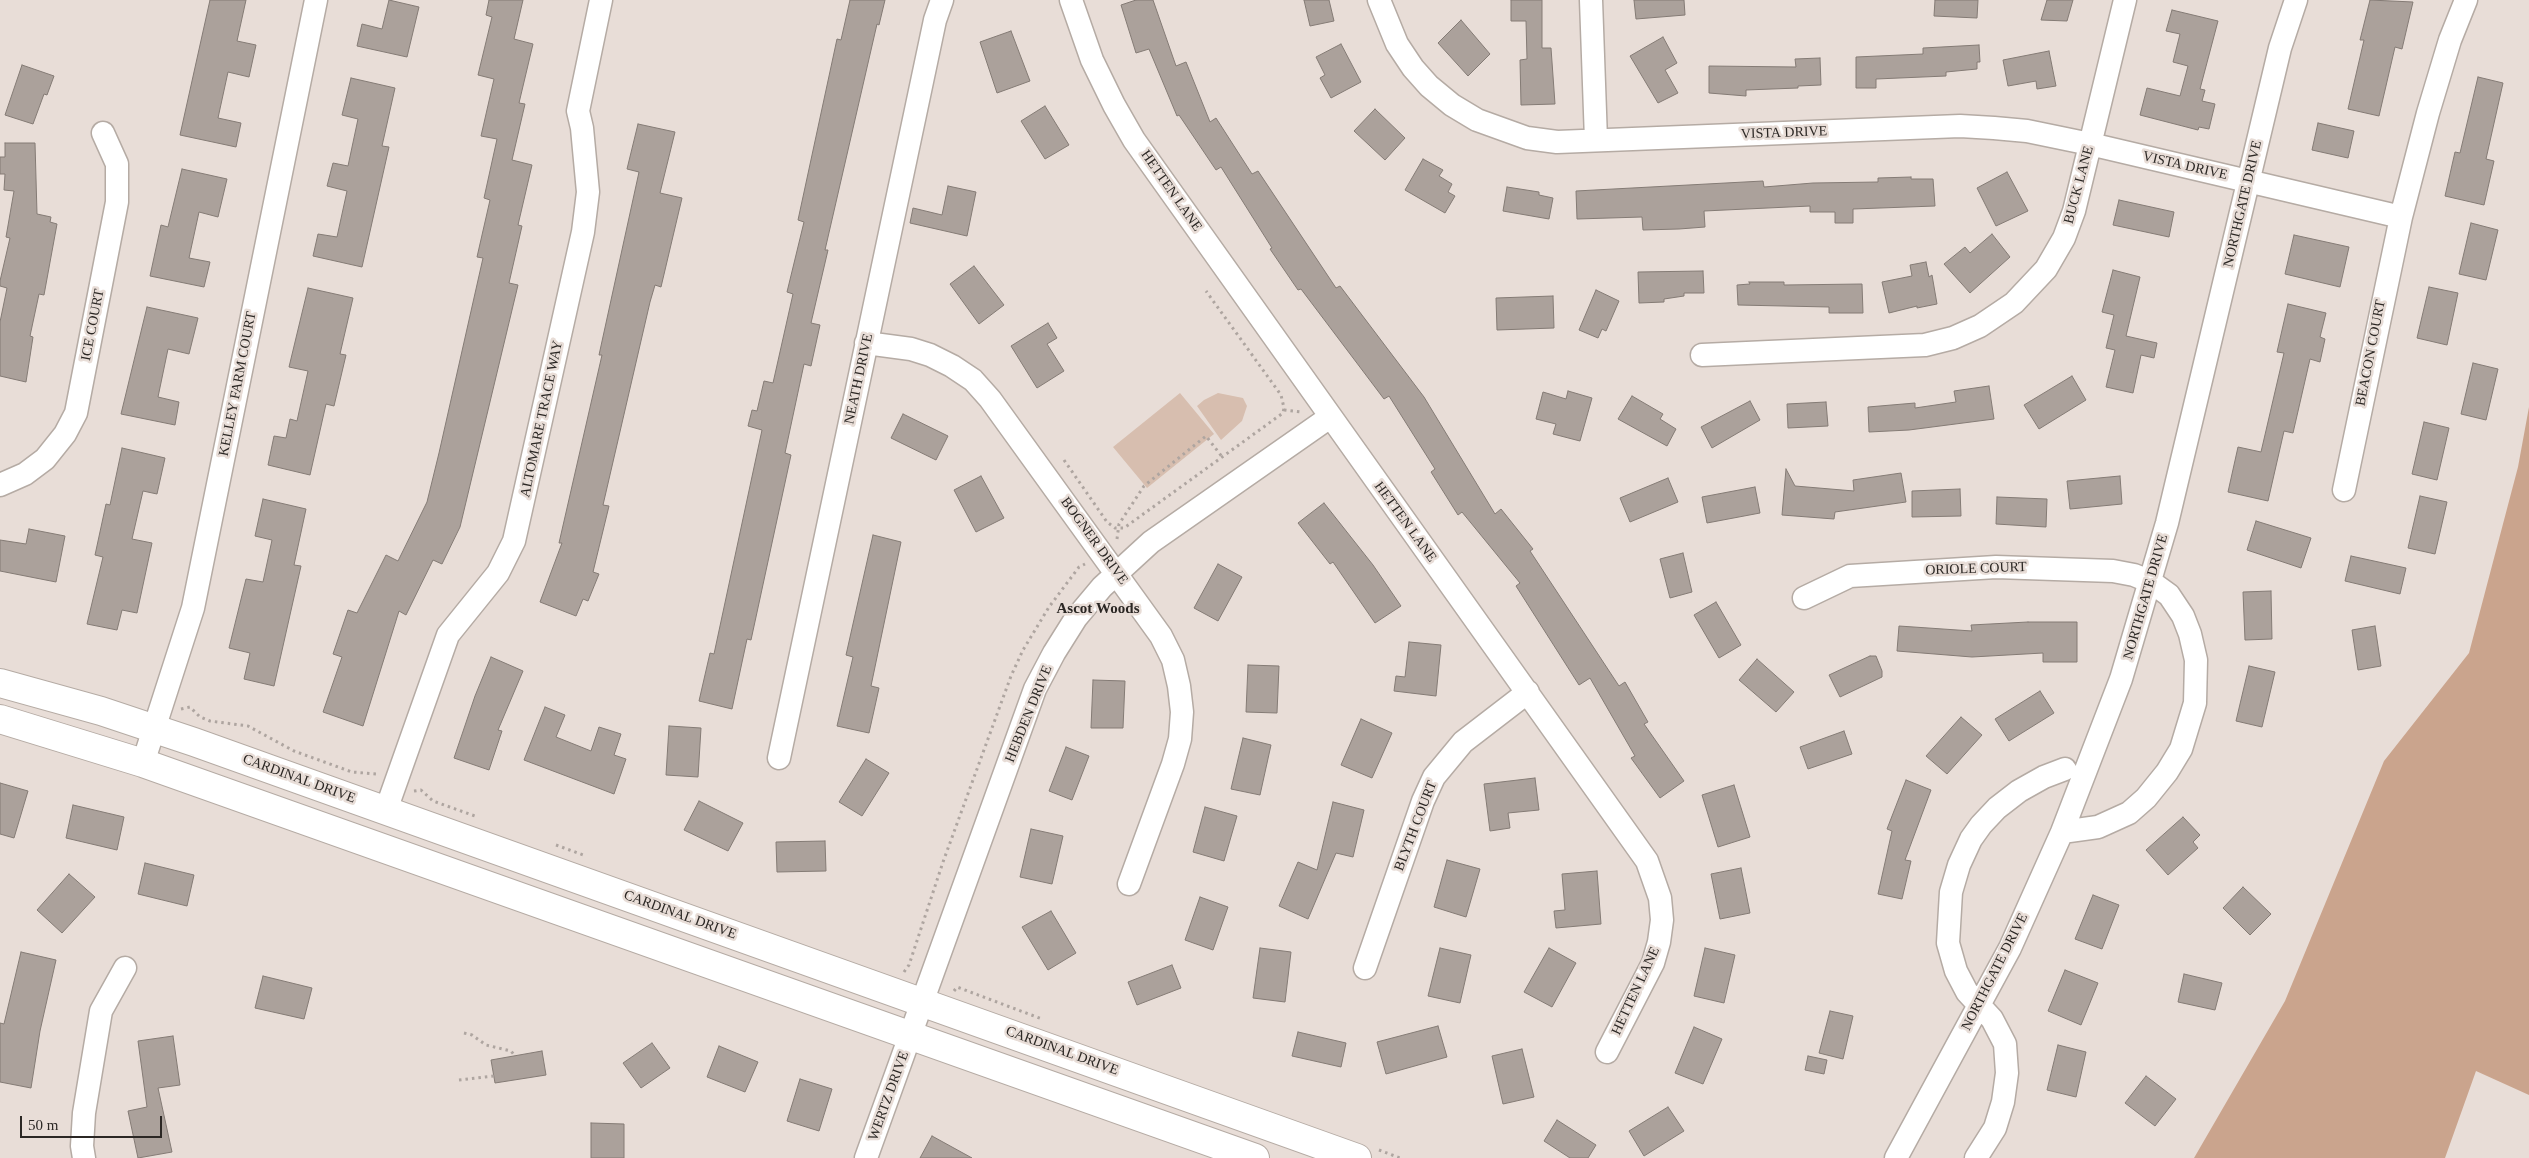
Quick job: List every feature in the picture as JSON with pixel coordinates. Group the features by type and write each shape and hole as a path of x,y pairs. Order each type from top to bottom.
{"main road":[{"name":"CARDINAL DRIVE","path":"0,683 154,728 1357,1158"},
{"path":"0,718 144,763 1255,1158"}],"street":[{"name":"KELLEY FARM COURT","path":"144,763 193,608 316,0"},
{"name":"ALTOMARE TRACE WAY","path":"386,810 448,635 498,573 514,541 583,232 588,192 582,128 578,111 601,0"},
{"name":"NEATH DRIVE","path":"779,758 935,20 942,0"},
{"name":"HETTEN LANE","path":"1071,0 1092,60 1134,140 1647,861 1660,898 1662,920 1659,942 1652,963 1607,1052"},
{"name":"VISTA DRIVE","path":"1379,0 1397,44 1413,68 1429,86 1452,105 1477,120 1528,138 1557,142 1960,126 2027,131 2248,181"},
{"path":"1591,0 1596,140"},
{"name":"BUCK LANE","path":"1702,355 1907,348 1953,338 1980,326 2014,303 2031,287 2050,261 2064,238 2074,211 2125,0"},
{"name":"NORTHGATE DRIVE","path":"1896,1158 2010,948 2062,832 2122,679 2152,582 2280,48 2296,0"},
{"name":"BEACON COURT","path":"2344,490 2400,217 2450,40 2466,0"},
{"name":"ICE COURT","path":"0,486 25,474 45,459 64,434 76,413 117,202 117,164 104,133"},
{"path":"2248,181 2400,217"},
{"name":"BOGNER DRIVE","path":"866,342 911,349 930,355 952,366 973,380 990,399 1116,572 1165,644 1173,660 1180,686 1182,712 1180,739 1173,764 1129,884"},
{"name":"HEBDEN DRIVE","path":"911,1035 1035,689 1054,653 1076,618 1116,572 1151,542 1330,417"},
{"name":"ORIOLE COURT","path":"1804,598 1850,576 1923,571 2064,568 2112,571 2134,575 2152,582"},
{"path":"2062,832 2098,827 2134,808 2146,798 2167,772 2181,749 2189,729 2195,703 2197,676 2190,634 2183,616 2169,595 2152,582"},
{"name":"BLYTH COURT","path":"1365,968 1423,801 1434,778 1448,757 1463,742 1528,692"},
{"path":"1976,1158 1995,1128 2003,1102 2007,1072 2005,1044 2001,1032 1992,1019 1967,992 1956,970 1948,943 1951,892 1959,865 1971,838 1996,808 2019,791 2044,777 2065,770"},
{"path":"84,1158 82,1146 84,1113 101,1011 125,968"},
{"name":"WERTZ DRIVE","path":"866,1158 911,1035"}],"path":[{"path":"1064,460 1104,518 1118,528 1127,526 1281,415 1284,404 1278,391 1206,291"},
{"path":"1116,540 1118,528 1144,486 1206,436 1223,458"},
{"path":"901,974 909,964 943,862 1011,676 1023,650 1049,607 1079,567 1086,563"},
{"path":"185,709 190,707 200,717 210,721 248,726 294,751 352,772 368,774 376,772"},
{"path":"417,792 421,790"},
{"path":"464,1034 472,1035 486,1045 511,1051 515,1056"},
{"path":"459,1080 494,1076"}],"shaded area":[{"path":"1180,393 1214,434 1147,488 1113,447"},
{"path":"1218,393 1243,398 1247,406 1242,421 1221,440 1197,406"},
{"path":"2529,407 2529,1095 2476,1071 2445,1158 2194,1158 2285,1001 2384,761 2469,653 2518,467"}],"building":[{"path":"210,0 246,0 237,41 256,45 249,77 228,72 218,118 241,123 236,147 180,135"},
{"path":"389,0 419,7 407,57 357,46 362,24 382,29"},
{"path":"489,0 523,0 514,39 533,44 519,103 525,104 512,160 532,165 518,225 522,226 509,283 518,285 460,527 442,564 433,560 406,615 399,611 363,726 323,712 342,657 333,654 348,610 357,613 386,555 398,561 427,502 439,453 483,258 477,257 490,200 484,198 497,139 481,136 494,79 478,75 492,17 486,15"},
{"path":"850,0 885,0 879,25 877,24 825,250 828,250 811,323 820,325 811,366 804,364 785,453 791,455 751,640 747,639 732,709 699,701 710,653 714,654 762,430 748,426 752,410 757,411 764,381 773,383 793,294 787,292 804,222 798,220 837,39 841,40"},
{"path":"1136,0 1153,0 1176,66 1186,62 1210,122 1216,118 1252,174 1258,171 1336,288 1340,286 1424,397 1495,514 1501,509 1533,549 1530,551 1619,686 1625,682 1648,722 1644,724 1684,781 1660,798 1631,758 1635,756 1590,678 1579,685 1516,586 1520,583 1462,512 1458,515 1431,472 1435,469 1389,396 1384,399 1301,289 1298,290 1270,249 1272,248 1221,167 1216,170 1179,115 1177,116 1149,49 1136,53 1121,5"},
{"path":"1304,0 1329,0 1334,21 1310,26"},
{"path":"1511,0 1542,0 1542,48 1551,48 1555,104 1521,105 1520,60 1527,59 1526,21 1511,21"},
{"path":"1634,0 1684,0 1685,15 1636,19"},
{"path":"1935,0 1978,0 1977,18 1934,16"},
{"path":"2047,0 2073,0 2067,21 2041,20"},
{"path":"2370,0 2413,2 2402,49 2395,47 2379,116 2348,109 2364,40 2360,40"},
{"path":"2172,10 2218,21 2200,89 2205,90 2202,101 2215,104 2209,129 2199,127 2198,130 2140,115 2147,88 2180,96 2188,66 2173,62 2180,34 2166,31"},
{"path":"1461,20 1490,54 1468,76 1438,43"},
{"path":"1011,31 1030,81 997,93 980,42"},
{"path":"1663,37 1677,63 1665,70 1678,93 1658,103 1630,56"},
{"path":"1341,44 1361,82 1331,98 1320,78 1325,75 1316,57"},
{"path":"1979,45 1980,62 1977,62 1977,69 1946,72 1946,76 1876,79 1876,88 1856,88 1856,57 1923,54 1923,48"},
{"path":"2049,51 2056,86 2037,89 2036,81 2008,86 2003,60"},
{"path":"1820,58 1821,85 1746,90 1746,96 1709,93 1709,66 1796,67 1795,59"},
{"path":"22,65 54,76 47,95 44,94 33,124 5,115"},
{"path":"2478,77 2503,83 2486,159 2494,161 2484,205 2445,196 2455,152 2460,153"},
{"path":"351,78 395,88 382,146 389,147 362,267 313,256 318,234 337,237 347,191 327,186 333,163 348,166 358,119 342,115"},
{"path":"1045,106 1069,145 1045,159 1021,121"},
{"path":"1375,109 1405,138 1385,160 1354,131"},
{"path":"2318,123 2354,131 2348,158 2312,150"},
{"path":"638,124 675,132 660,193 682,198 661,287 655,285 650,302 603,505 609,506 593,572 599,574 588,601 583,599 576,616 540,602 562,543 559,543 602,355 599,355 639,172 627,169"},
{"path":"5,143 35,143 37,214 51,217 50,222 57,224 44,295 39,294 30,336 33,337 26,382 0,376 0,322 7,288 0,286 0,281 10,238 6,237 14,191 4,190 5,174 0,174 0,157 5,157"},
{"path":"1423,159 1443,170 1439,176 1452,184 1448,192 1455,196 1445,213 1405,190"},
{"path":"182,169 227,179 218,217 199,212 189,258 210,262 204,287 150,276 161,225 168,227"},
{"path":"2007,172 2028,211 1996,226 1977,188"},
{"path":"1911,177 1911,179 1933,179 1935,206 1853,209 1853,223 1835,223 1835,212 1810,212 1810,206 1704,211 1705,227 1679,229 1643,230 1642,217 1577,219 1576,191 1763,181 1764,187 1813,183 1878,182 1878,178"},
{"path":"948,186 976,192 967,236 910,223 913,208 942,215"},
{"path":"1507,187 1539,192 1539,195 1553,198 1549,219 1503,211"},
{"path":"2119,200 2174,212 2169,237 2113,225"},
{"path":"2471,223 2498,230 2486,280 2459,274"},
{"path":"1992,234 2010,257 1970,293 1944,264 1965,247 1970,253"},
{"path":"2294,235 2349,247 2340,287 2285,274"},
{"path":"1926,262 1929,277 1932,275 1937,304 1917,308 1917,306 1889,313 1882,282 1912,276 1910,265"},
{"path":"974,266 1004,305 979,324 950,284"},
{"path":"2113,270 2140,277 2126,336 2157,343 2154,358 2141,355 2133,393 2106,387 2115,350 2106,348 2114,315 2102,312"},
{"path":"1703,271 1704,293 1684,293 1684,296 1664,299 1664,302 1639,303 1638,272"},
{"path":"1749,282 1784,282 1784,285 1862,284 1863,313 1829,313 1829,307 1738,305 1737,285 1750,284"},
{"path":"2429,287 2458,293 2447,345 2417,338"},
{"path":"308,288 353,298 340,354 346,355 334,406 326,404 310,475 268,465 274,436 286,438 290,419 297,421 308,371 289,367"},
{"path":"1596,290 1619,301 1606,331 1602,329 1598,338 1579,330"},
{"path":"1553,296 1554,328 1497,330 1496,298"},
{"path":"2288,304 2326,313 2320,337 2325,339 2320,362 2310,359 2293,433 2284,431 2268,501 2228,492 2238,447 2261,452 2284,353 2277,352"},
{"path":"147,307 198,318 189,354 168,349 158,397 179,402 175,425 121,414"},
{"path":"1048,323 1057,338 1047,344 1064,371 1037,388 1011,346"},
{"path":"2473,363 2498,369 2486,420 2461,414"},
{"path":"2072,376 2086,400 2039,429 2024,405"},
{"path":"1989,386 1994,419 1909,430 1869,432 1868,407 1915,403 1915,408 1956,402 1954,391"},
{"path":"1568,391 1592,398 1580,441 1553,434 1556,424 1536,419 1543,392 1566,399"},
{"path":"1632,396 1663,414 1660,419 1676,429 1667,446 1618,419"},
{"path":"1750,401 1760,420 1712,448 1701,427"},
{"path":"1826,402 1828,426 1788,428 1787,404"},
{"path":"903,414 948,436 936,460 891,438"},
{"path":"2424,422 2449,428 2437,480 2412,474"},
{"path":"122,448 165,458 157,494 143,491 132,539 152,543 137,613 122,610 117,630 87,624 103,557 95,555 106,504 110,505"},
{"path":"1786,469 1795,486 1854,491 1853,480 1901,473 1906,502 1835,512 1834,519 1782,515"},
{"path":"981,476 1004,518 976,532 954,490"},
{"path":"2120,476 2122,504 2070,509 2067,481"},
{"path":"1668,478 1678,502 1630,522 1620,498"},
{"path":"1755,487 1760,513 1707,523 1702,497"},
{"path":"1960,489 1961,516 1912,517 1912,491"},
{"path":"2420,496 2447,502 2435,554 2408,548"},
{"path":"1997,497 2047,499 2046,527 1996,524"},
{"path":"263,499 306,509 294,565 301,566 274,686 244,679 250,653 229,648 246,579 263,582 272,540 255,536"},
{"path":"1324,503 1373,565 1401,606 1375,623 1333,562 1330,564 1298,523"},
{"path":"2256,521 2311,538 2301,568 2247,550"},
{"path":"29,529 65,536 56,582 0,571 0,540 26,544"},
{"path":"873,535 901,542 871,686 879,688 869,733 837,726 853,657 846,655"},
{"path":"1683,553 1692,592 1670,598 1660,559"},
{"path":"2351,556 2406,568 2400,594 2345,581"},
{"path":"1218,564 1242,577 1218,621 1194,608"},
{"path":"2271,591 2272,639 2245,640 2243,592"},
{"path":"1716,602 1741,645 1719,658 1694,615"},
{"path":"2077,622 2077,662 2043,662 2043,653 1972,657 1897,651 1899,626 1972,631 1971,625"},
{"path":"2375,626 2381,666 2358,670 2352,630"},
{"path":"1409,642 1441,645 1436,696 1394,691 1396,676 1405,677"},
{"path":"1870,656 1876,656 1882,671 1882,677 1840,697 1829,675"},
{"path":"491,657 523,671 498,730 502,731 489,770 454,758 475,696"},
{"path":"1757,659 1794,692 1776,712 1739,680"},
{"path":"1248,665 1279,666 1277,713 1246,712"},
{"path":"2249,666 2275,672 2262,727 2236,721"},
{"path":"1093,680 1125,681 1123,728 1091,728"},
{"path":"2040,691 2054,713 2009,741 1995,719"},
{"path":"545,707 565,715 556,737 591,751 599,727 621,734 614,755 626,759 614,794 524,760"},
{"path":"1961,717 1982,735 1947,774 1926,756"},
{"path":"1361,719 1392,733 1372,778 1341,765"},
{"path":"669,726 701,728 698,777 666,775"},
{"path":"1844,731 1852,754 1808,769 1800,747"},
{"path":"1243,738 1271,745 1260,795 1231,789"},
{"path":"1066,747 1089,756 1072,800 1049,791"},
{"path":"866,759 889,773 862,816 839,802"},
{"path":"1535,778 1539,810 1508,813 1510,828 1490,831 1484,784"},
{"path":"1906,780 1931,790 1905,860 1911,861 1902,899 1878,894 1892,831 1887,829"},
{"path":"0,783 28,791 14,838 0,834"},
{"path":"1734,785 1750,837 1718,847 1702,795"},
{"path":"699,801 743,823 728,851 684,830"},
{"path":"1333,802 1364,810 1353,857 1336,853 1308,919 1279,906 1298,862 1317,870"},
{"path":"73,805 124,817 117,850 66,838"},
{"path":"1205,807 1237,816 1224,861 1193,852"},
{"path":"2183,817 2200,835 2193,842 2198,848 2168,875 2146,850"},
{"path":"1031,829 1063,836 1052,884 1020,877"},
{"path":"825,841 826,871 777,872 776,842"},
{"path":"1447,860 1480,869 1466,917 1434,907"},
{"path":"145,863 194,875 187,906 138,894"},
{"path":"1741,868 1750,913 1720,919 1711,874"},
{"path":"1597,871 1601,924 1556,928 1554,911 1565,910 1562,874"},
{"path":"69,874 95,897 62,933 37,910"},
{"path":"2243,887 2271,914 2250,935 2223,908"},
{"path":"2093,895 2119,905 2102,949 2075,939"},
{"path":"1200,897 1228,907 1213,950 1185,940"},
{"path":"1051,911 1076,953 1048,970 1022,927"},
{"path":"1260,948 1291,952 1285,1002 1253,998"},
{"path":"1440,948 1471,955 1460,1003 1428,996"},
{"path":"1549,948 1576,963 1552,1007 1524,992"},
{"path":"1705,948 1735,955 1724,1003 1694,996"},
{"path":"21,952 56,960 40,1031 31,1088 0,1082 0,1023 4,1024"},
{"path":"1172,965 1181,988 1137,1005 1128,982"},
{"path":"2065,970 2098,983 2081,1025 2048,1011"},
{"path":"2184,974 2222,983 2215,1010 2178,1002"},
{"path":"263,976 312,988 304,1019 255,1008"},
{"path":"1830,1011 1853,1016 1843,1059 1819,1053"},
{"path":"1438,1026 1447,1057 1386,1074 1377,1042"},
{"path":"1694,1027 1722,1039 1703,1084 1675,1073"},
{"path":"1298,1032 1346,1043 1341,1067 1292,1056"},
{"path":"173,1036 180,1085 158,1088 172,1152 138,1158 128,1111 147,1107 138,1041"},
{"path":"652,1043 670,1068 641,1088 623,1063"},
{"path":"2058,1045 2086,1052 2076,1097 2047,1090"},
{"path":"719,1046 758,1062 745,1092 707,1077"},
{"path":"1522,1049 1534,1097 1503,1104 1492,1056"},
{"path":"542,1051 546,1075 495,1083 491,1060"},
{"path":"1808,1056 1827,1060 1824,1074 1805,1070"},
{"path":"2146,1076 2176,1099 2155,1126 2125,1103"},
{"path":"800,1079 832,1089 819,1131 787,1121"},
{"path":"1668,1107 1684,1131 1644,1156 1629,1131"},
{"path":"1557,1120 1596,1145 1588,1158 1570,1158 1544,1141"},
{"path":"591,1123 624,1124 624,1158 591,1158"},
{"path":"932,1136 972,1158 920,1158"}],"district":[{"name":"Ascot Woods","path":"1098,609"}]}
